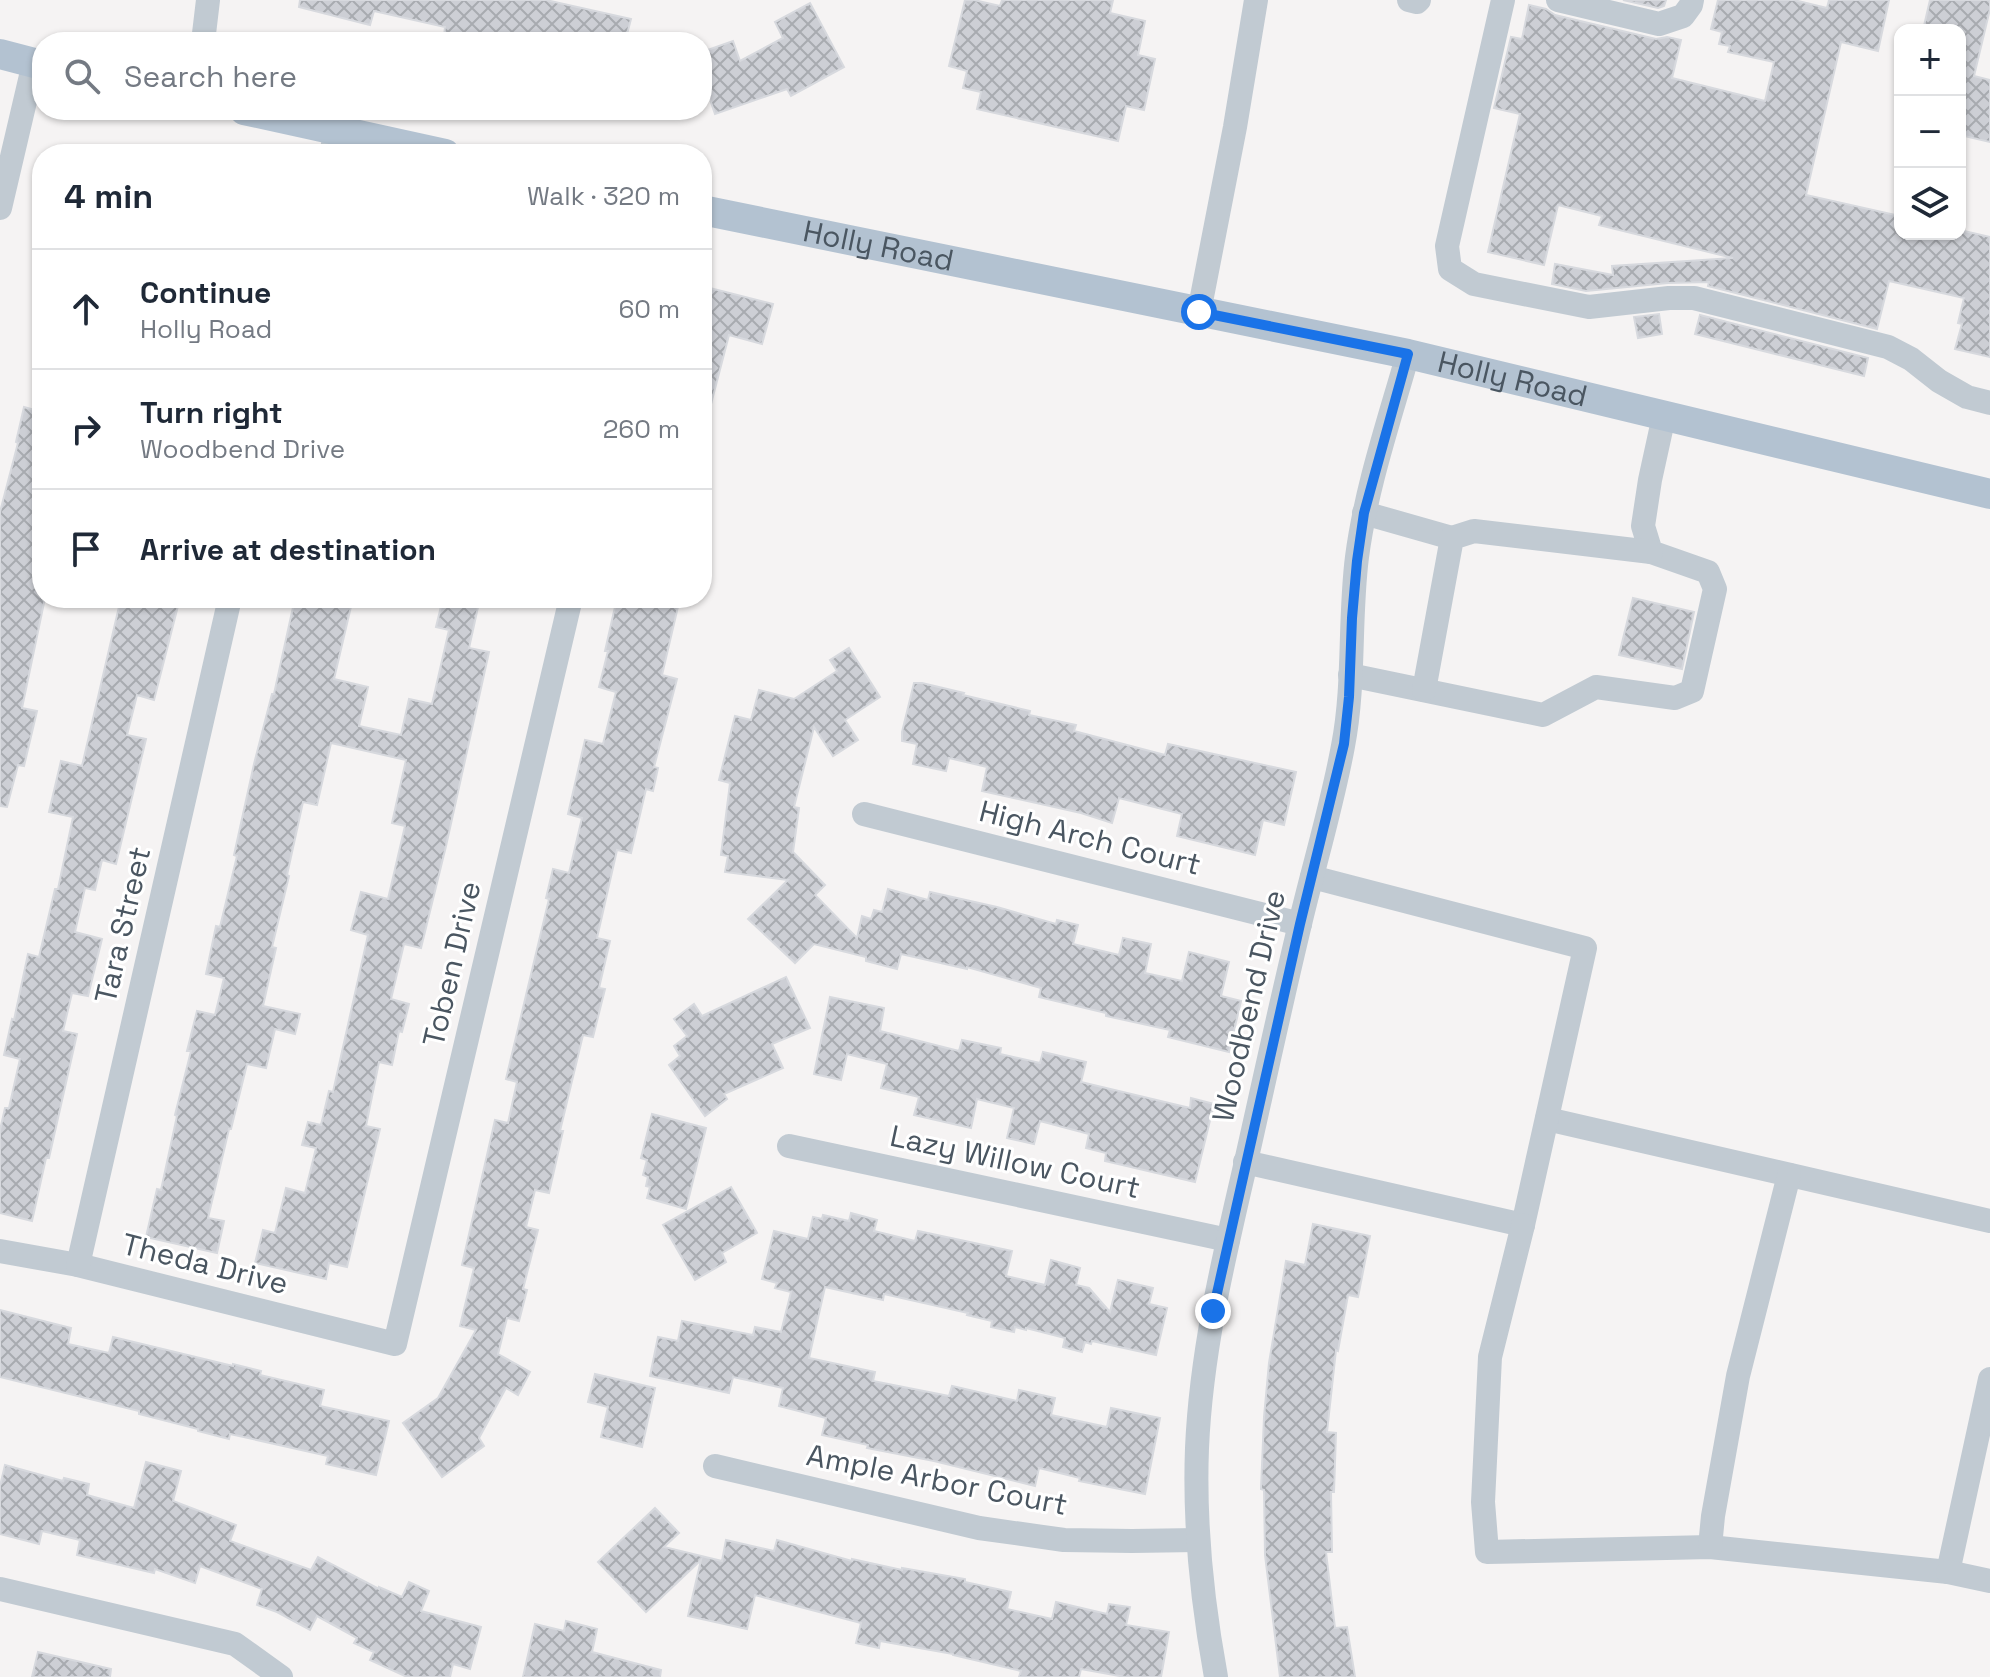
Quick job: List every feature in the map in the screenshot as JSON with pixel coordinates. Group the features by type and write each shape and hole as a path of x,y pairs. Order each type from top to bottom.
{"main road":[{"path":"0,54 32,62"},
{"path":"272,120 334,142"},
{"name":"Holly Road","path":"712,212 1408,354 1990,494"}],"street":[{"path":"204,32 208,0"},
{"path":"1199,312 1256,0"},
{"path":"1409,0 1419,0"},
{"path":"1503,0 1447,246 1450,269 1474,284 1589,307 1694,298 1888,347 1967,397 1990,403"},
{"path":"1558,0 1659,24 1683,16 1692,0"},
{"path":"0,208 32,87"},
{"name":"Woodbend Drive","path":"1216,1677 1205,1616 1197,1540 1197,1448 1203,1373 1245,1162 1344,744 1356,575 1364,513 1408,354"},
{"path":"1651,552 1643,526 1664,416"},
{"path":"1350,675 1543,715 1596,687 1675,698 1692,691 1715,589 1708,572 1651,552 1474,531 1452,538 1364,513"},
{"path":"1424,690 1452,538"},
{"name":"Tara Street","path":"78,1265 228,608"},
{"name":"Toben Drive","path":"395,1344 569,608"},
{"name":"High Arch Court","path":"864,814 1300,924"},
{"path":"1312,877 1585,948 1490,1357 1483,1502 1487,1552 1710,1547 1948,1572 1990,1581"},
{"path":"1547,1119 1990,1221"},
{"name":"Lazy Willow Court","path":"789,1146 1228,1240"},
{"path":"1245,1162 1523,1225"},
{"path":"1710,1547 1738,1376 1789,1175"},
{"name":"Theda Drive","path":"0,1251 78,1265 395,1344"},
{"path":"1948,1572 1990,1379"},
{"name":"Ample Arbor Court","path":"715,1466 994,1530 1064,1540 1197,1540"},
{"path":"0,1589 235,1644 281,1677"}],"building":[{"path":"300,0 546,0 631,19 628,32 444,32 445,27 374,11 370,25 299,7"},
{"path":"965,0 1000,6 1002,0 1113,0 1110,13 1145,21 1138,55 1155,59 1144,110 1126,106 1118,141 977,109 981,92 963,88 967,71 949,66"},
{"path":"1623,0 1666,0 1664,6 1658,8"},
{"path":"1718,0 1794,0 1827,8 1829,0 1889,0 1878,51 1841,42 1806,195 1894,215 1894,240 1966,240 1966,231 1990,237 1990,357 1955,349 1962,324 1958,323 1964,298 1889,281 1877,329 1708,286 1709,282 1586,291 1552,284 1555,264 1613,275 1612,266 1733,258 1599,225 1602,216 1558,205 1544,265 1488,252 1520,114 1494,108 1511,37 1522,39 1529,5 1555,15 1656,39 1667,37 1681,40 1672,78 1765,101 1774,62 1728,52 1730,46 1719,44 1722,32 1711,29"},
{"path":"1930,0 1990,0 1974,76 1990,80 1990,142 1966,136 1966,24 1924,24"},
{"path":"810,3 844,67 791,96 787,89 715,114 712,105 712,48 733,41 740,61 783,38 775,22"},
{"path":"712,289 773,304 762,344 729,335 712,400"},
{"path":"1659,314 1662,334 1638,338 1634,317"},
{"path":"1700,315 1868,358 1864,376 1695,334"},
{"path":"24,407 32,409 32,608 43,608 22,708 37,711 24,766 18,765 7,807 0,806 0,512"},
{"path":"1633,598 1694,612 1682,669 1619,655"},
{"path":"119,608 177,608 154,700 137,695 127,735 146,739 116,864 102,860 95,890 85,888 75,932 102,939 88,996 72,993 63,1031 77,1034 32,1221 0,1213 0,1130 5,1108 9,1108 20,1059 4,1055 28,954 39,957 55,889 58,889 73,817 49,812 61,761 82,766"},
{"path":"293,608 351,608 334,679 368,687 359,726 401,735 409,699 432,704 449,630 436,627 441,608 478,608 469,648 489,652 446,846 421,948 404,944 391,999 409,1004 392,1065 379,1062 366,1126 380,1129 347,1267 329,1263 326,1279 255,1263 263,1230 275,1233 286,1188 305,1193 316,1148 302,1145 308,1122 321,1125 329,1091 333,1092 368,935 351,930 361,892 388,899 405,826 392,823 406,760 331,743 317,805 303,802 272,947 276,948 263,1006 300,1014 295,1034 275,1029 266,1068 247,1064 208,1218 224,1221 217,1253 146,1237 157,1189 161,1190 197,1011 215,1015 224,978 206,974 216,926 220,927 237,856 234,855 254,764 274,694"},
{"path":"615,608 678,608 662,675 677,679 654,767 658,768 653,791 646,789 631,853 617,850 597,938 610,941 599,988 605,989 593,1037 583,1035 549,1193 535,1190 526,1227 538,1230 523,1289 527,1290 519,1321 507,1318 498,1354 530,1372 518,1395 506,1388 479,1438 484,1446 442,1477 403,1423 438,1398 476,1330 460,1326 474,1268 462,1265 495,1120 508,1123 517,1082 506,1079 549,899 546,898 553,869 569,873 582,818 568,814 585,740 603,744 616,692 599,687 608,651 605,651"},
{"path":"849,648 880,697 845,720 858,740 833,756 814,727 794,807 799,808 793,852 825,885 815,895 857,938 862,916 871,919 874,910 882,912 888,889 928,900 930,892 1056,924 1057,920 1078,925 1073,944 1119,955 1123,938 1151,944 1145,973 1182,981 1189,952 1229,962 1221,996 1241,1001 1229,1052 1168,1037 1170,1030 1039,997 1041,988 967,967 901,954 897,969 866,961 866,957 814,944 795,963 748,919 788,880 725,872 728,856 721,855 730,783 719,780 735,716 751,720 759,690 794,699 837,671 830,660"},
{"path":"914,683 1030,711 1029,715 1076,725 1074,731 1165,755 1168,744 1296,772 1284,825 1263,820 1255,855 1177,836 1182,814 1119,798 1112,823 982,791 987,767 949,758 946,771 913,764 917,744 902,741 902,732"},
{"path":"786,977 810,1028 772,1044 783,1068 724,1094 727,1099 705,1116 669,1065 680,1056 674,1046 687,1036 674,1019 694,1004 702,1016"},
{"path":"830,997 884,1008 880,1031 959,1051 962,1040 1001,1048 1000,1054 1040,1063 1043,1052 1086,1062 1081,1082 1190,1108 1191,1098 1214,1104 1195,1182 1105,1161 1106,1153 1086,1148 1089,1134 1040,1121 1034,1144 1007,1138 1014,1108 977,1099 971,1128 914,1115 919,1097 881,1088 887,1064 847,1054 841,1080 814,1074"},
{"path":"652,1114 706,1128 686,1209 647,1198 650,1187 646,1186 648,1177 643,1175 647,1160 641,1158"},
{"path":"731,1187 757,1233 722,1253 726,1262 695,1280 663,1225"},
{"path":"851,1213 877,1220 874,1231 915,1241 918,1231 1012,1251 1006,1276 1045,1285 1051,1260 1080,1268 1076,1285 1089,1288 1110,1312 1118,1280 1153,1288 1149,1304 1167,1308 1156,1355 1092,1341 1091,1344 1085,1342 1082,1352 1063,1347 1065,1338 1026,1328 1015,1327 1014,1332 991,1327 992,1321 968,1313 884,1294 883,1300 825,1287 809,1358 875,1372 873,1381 949,1396 952,1386 1017,1401 1019,1390 1055,1398 1051,1415 1107,1427 1111,1408 1160,1418 1145,1494 1079,1481 1080,1478 1039,1468 1035,1486 867,1448 868,1445 822,1435 826,1418 779,1406 783,1388 733,1377 729,1393 650,1376 658,1337 678,1341 682,1321 753,1335 755,1327 781,1332 791,1292 775,1288 777,1283 762,1279 774,1231 808,1239 813,1217 822,1219 823,1215 849,1221"},
{"path":"1313,1224 1370,1236 1358,1297 1348,1295 1336,1350 1327,1432 1336,1433 1334,1492 1331,1492 1332,1552 1326,1552 1335,1628 1347,1627 1355,1677 1280,1677 1265,1555 1264,1490 1261,1489 1269,1363 1286,1261 1305,1265"},
{"path":"0,1310 71,1328 68,1344 109,1353 113,1337 261,1371 260,1375 324,1390 320,1406 389,1421 376,1475 326,1464 328,1456 230,1434 229,1439 139,1414 139,1411 0,1377"},
{"path":"595,1374 655,1388 642,1447 601,1437 608,1407 588,1402"},
{"path":"146,1462 181,1471 173,1501 236,1525 230,1541 311,1570 318,1557 379,1589 402,1597 409,1582 429,1591 421,1611 481,1627 470,1669 453,1664 450,1677 407,1677 370,1660 374,1652 354,1643 357,1638 317,1616 310,1630 257,1605 262,1589 200,1566 195,1583 155,1569 154,1573 77,1555 80,1540 42,1531 39,1544 0,1534 0,1486 5,1465 63,1481 64,1478 89,1484 87,1495 134,1508"},
{"path":"655,1508 679,1533 664,1547 722,1561 726,1540 774,1551 777,1540 852,1561 965,1579 965,1582 1011,1592 1007,1609 1052,1619 1056,1602 1107,1614 1109,1604 1130,1607 1126,1625 1169,1632 1161,1677 1125,1677 1081,1669 1079,1677 1019,1677 1021,1671 953,1654 880,1641 879,1648 856,1643 861,1623 755,1595 747,1629 688,1616 701,1560 646,1612 598,1562"},
{"path":"566,1621 597,1629 592,1652 661,1670 660,1677 523,1677 535,1624 564,1631"},
{"path":"38,1652 111,1669 110,1677 32,1677"}],"route":[{"path":"1199,312 1408,354 1364,513 1352,618 1344,744 1213,1311"}]}
